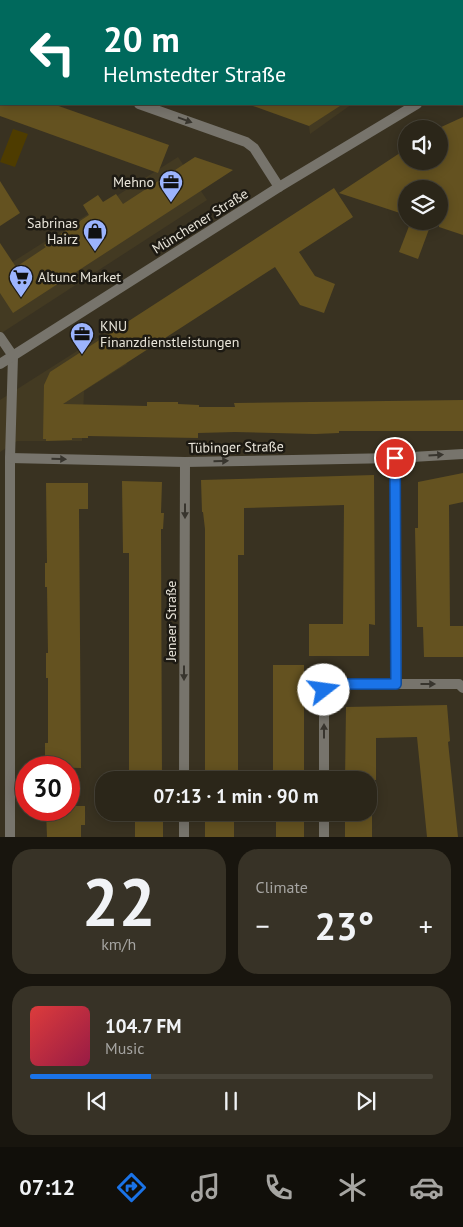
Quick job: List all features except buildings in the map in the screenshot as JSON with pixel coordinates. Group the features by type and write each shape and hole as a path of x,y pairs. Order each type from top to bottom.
{"street":[{"path":"142,105 246,142 254,148 279,187"},
{"name":"Münchener Straße","path":"0,364 279,187 415,105"},
{"path":"0,337 13,356 10,458 10,837"},
{"name":"Tübinger Straße","path":"10,458 185,462 395,458 463,454"},
{"path":"395,458 396,684"},
{"name":"Jenaer Straße","path":"184,771 185,462"},
{"path":"324,771 324,690 332,684 461,686"},
{"path":"184,821 184,837"},
{"path":"324,821 324,837"}],"shaded area":[{"path":"306,105 351,105 310,134"},
{"path":"13,129 28,134 15,167 0,162"},
{"path":"178,157 207,200 0,334 0,270"},
{"path":"107,332 127,364 84,391 82,441 17,441 0,452 0,400"}],"place":[{"name":"Mehno","path":"171,203"},
{"name":"Sabrinas Hairz","path":"95,252"},
{"name":"Altunc Market","path":"21,298"},
{"name":"KNU Finanzdienstleistungen","path":"82,355"}],"route":[{"path":"324,690 332,684 396,684 395,458"}]}
